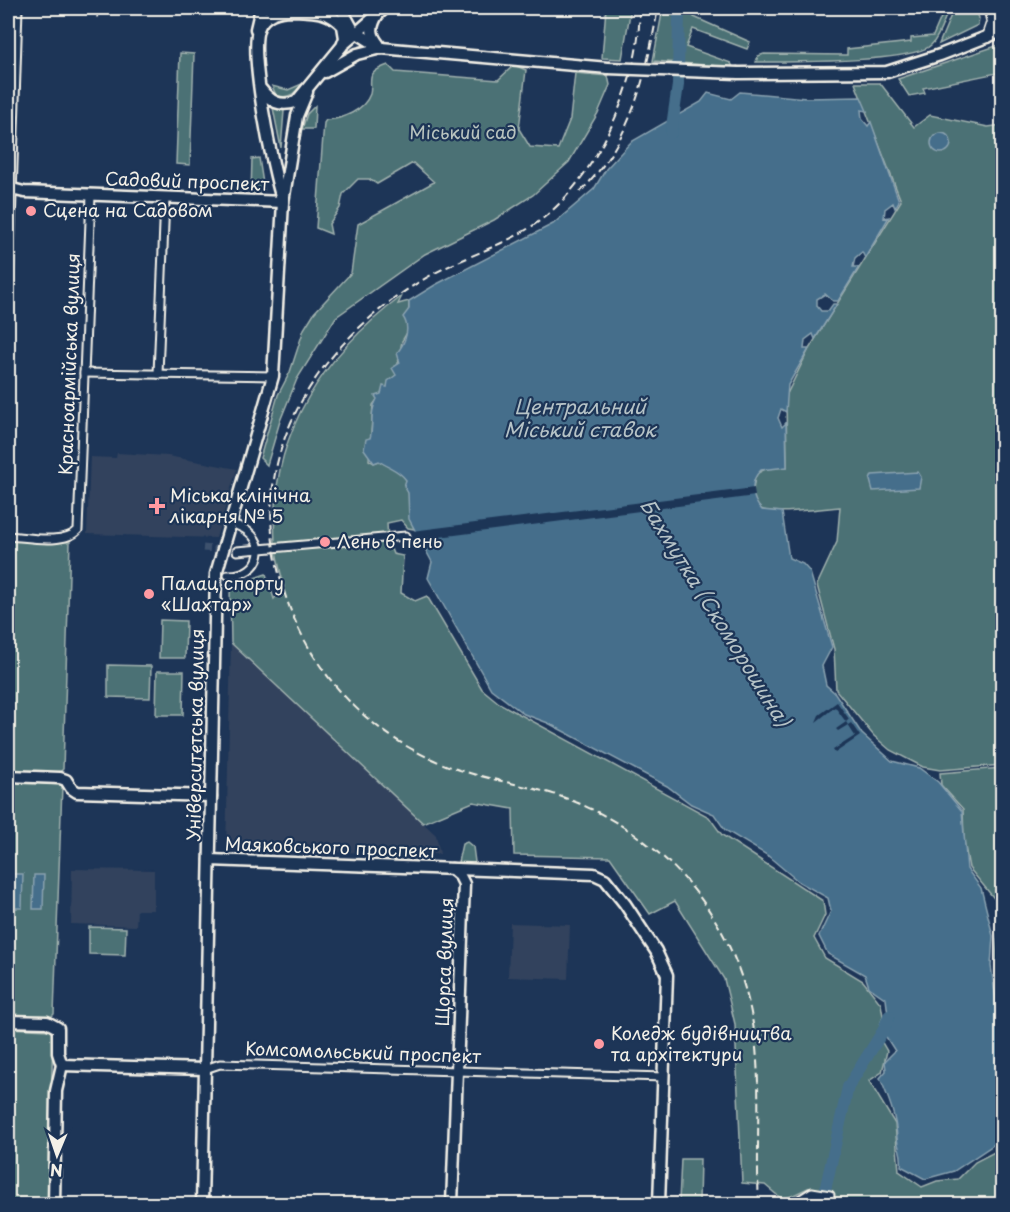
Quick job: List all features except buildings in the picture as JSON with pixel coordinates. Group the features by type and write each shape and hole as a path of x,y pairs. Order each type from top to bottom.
{"street":[{"path":"8,320 9,188 18,8"},
{"path":"250,8 260,88 276,103 286,105 296,102 316,81 342,46 382,10"},
{"path":"255,45 256,18 261,8"},
{"path":"340,8 355,33"},
{"path":"988,37 993,22 990,8"},
{"path":"255,45 258,28 263,20 272,13 284,10 318,11 381,48"},
{"path":"381,48 372,36 371,29 382,10"},
{"path":"338,21 346,32 342,46"},
{"path":"316,81 357,54 381,48 608,68 738,73 887,72 1002,30"},
{"name":"Університетська вулиця","path":"202,1204 216,574 273,376 283,202 297,116 316,81"},
{"name":"Університетська вулиця","path":"260,88 276,179 283,202"},
{"name":"Садовий проспект","path":"9,188 24,192 283,202"},
{"name":"Красноармійська вулиця","path":"8,536 57,538 76,533 80,522 91,195"},
{"path":"158,374 165,199"},
{"path":"84,373 273,376"},
{"path":"228,575 248,571 258,560 259,550 255,537 238,526"},
{"path":"237,551 406,536"},
{"path":"8,776 60,778 66,780 77,792 211,796"},
{"name":"Маяковського проспект","path":"210,860 594,874 605,879 639,924 667,975 664,1077"},
{"name":"Щорса вулиця","path":"452,869 460,876 464,884 452,1204"},
{"path":"464,884 466,876 475,870"},
{"path":"8,1021 47,1022 57,1028 58,1053 62,1065 56,1091 54,1204"},
{"name":"Комсомольський проспект","path":"62,1065 205,1069 220,1064 457,1073 664,1077"},
{"path":"659,1204 664,1077"},
{"path":"793,1204 807,1194 830,1195"}],"shaded area":[{"name":"Міська клінічна лікарня № 5","path":"117,453 168,456 237,469 216,538 87,534 90,457 116,458"},
{"path":"231,643 436,835 440,854 226,850"},
{"path":"72,869 154,870 154,910 137,910 136,926 71,924"},
{"path":"510,923 570,925 568,979 508,977"}],"green space":[{"path":"606,8 631,8 622,59 602,58"},
{"path":"663,8 697,8 694,17 750,42 747,49 693,29 686,47 731,63 733,67 653,61"},
{"path":"945,8 949,8 937,37 931,45 920,51 848,60 756,62 758,56 764,54 847,55 847,49 911,42 911,38 933,36"},
{"path":"954,8 976,10 979,18 978,25 939,44"},
{"path":"1002,44 1002,72 923,88 925,93 909,96 898,79"},
{"path":"180,53 194,54 190,165 176,164"},
{"name":"Міський сад","path":"388,65 395,72 498,80 514,65 526,70 519,129 530,147 558,149 570,119 575,73 608,76 610,85 598,113 569,162 533,195 494,220 425,254 336,317 297,379 280,421 267,465 260,458 278,395 290,372 304,329 314,313 351,273 358,224 434,182 413,163 377,184 369,179 358,179 343,194 340,208 329,224 331,234 316,228 324,123 326,120 352,113 363,105 370,94 373,73"},
{"path":"855,83 880,83 914,127 930,115 988,127 1002,125 1002,765 940,770 923,767 890,750 874,736 836,690 834,649 817,585 837,542 840,507 776,512 761,509 755,502 753,488 756,474 767,468 787,467 786,396 809,349 901,201"},
{"path":"302,84 294,93 285,97 276,95 272,86 288,90"},
{"path":"315,106 314,129 302,129 307,114"},
{"path":"273,108 284,111 281,148"},
{"path":"259,158 264,190 251,193 252,159"},
{"path":"402,296 398,304 409,301 408,331 402,341 396,375 373,405 369,460 374,463 379,461 399,470 407,482 414,529 408,528 401,520 387,523 388,541 393,554 403,556 401,593 415,601 427,596 482,689 499,703 709,817 722,835 823,901 825,915 814,938 825,958 863,981 881,1004 883,1016 877,1034 887,1051 882,1072 869,1081 895,1124 899,1171 922,1187 937,1181 958,1179 975,1162 1002,1148 1002,1204 828,1204 823,1198 813,1204 807,1204 808,1188 783,1200 765,1185 742,1183 735,1024 724,979 675,901 650,914 610,857 514,855 513,809 473,802 423,823 231,643 230,586 266,574 274,599 284,587 275,542 275,504 280,468 291,434 306,402 324,373 347,345"},
{"path":"12,540 70,542 63,769 60,772 8,771 8,543"},
{"path":"160,620 186,621 185,658 159,658"},
{"path":"108,665 151,666 150,698 108,697"},
{"path":"157,671 184,671 183,715 156,715"},
{"path":"1002,768 1002,908 969,868 964,841 963,809 941,785 940,773"},
{"path":"8,781 62,785 54,1014 50,1018 8,1017"},
{"path":"467,842 473,847 475,862 473,865 458,862 462,844"},
{"path":"1002,915 1002,1012 997,975 997,952"},
{"path":"89,927 126,928 125,955 89,954"},
{"path":"8,1028 49,1030 53,1035 48,1204 8,1204"},
{"path":"681,1159 700,1159 699,1203 679,1202"}],"water":[{"name":"Центральний Міський ставок","path":"740,92 806,98 861,97 867,111 861,110 862,119 868,126 871,122 899,201 895,208 893,203 885,209 884,218 889,217 865,258 862,252 855,258 853,267 859,267 838,301 833,301 825,294 817,299 817,306 821,311 828,311 833,304 837,304 815,339 813,334 805,340 804,349 809,349 788,385 786,412 781,409 778,418 782,427 786,423 787,467 761,470 755,479 753,490 758,506 762,510 782,512 789,558 803,564 810,572 832,647 822,666 826,685 835,693 862,734 892,761 919,768 938,782 962,811 967,869 981,888 993,936 991,966 1002,1040 1002,1139 954,1171 925,1179 901,1166 894,1115 880,1078 886,1071 885,1061 895,1051 881,1029 888,1015 886,999 869,987 865,975 828,954 819,936 831,911 828,898 799,882 767,855 725,830 714,814 691,804 667,786 548,723 524,714 491,689 428,578 432,562 409,519 408,493 404,486 406,480 397,471 379,461 374,463 364,449 366,439 370,438 373,409 377,399 375,396 381,394 383,386 387,387 388,381 396,375 392,368 400,363 397,353 406,335 407,326 403,317 409,309 409,301 435,285 553,224 594,189 606,169 631,142 701,102 708,93 731,99"},
{"path":"941,133 948,136 951,143 948,150 941,153 934,150 931,143 934,136"},
{"path":"918,472 921,477 919,488 873,491 870,480 872,475"},
{"path":"12,874 23,874 22,908 11,908"},
{"path":"34,875 44,875 43,909 33,909"}],"pier":[{"path":"754,488 755,496 416,540 412,531"},
{"path":"837,702 849,719 846,722 835,707 816,722 819,715"},
{"path":"846,722 848,725 838,731 836,729"},
{"path":"851,723 860,736 835,753 833,750 855,736 848,725"}],"waterway":[{"name":"Бахмутка (Скоморошина)","path":"671,133 678,85 679,8"},
{"name":"Бахмутка (Скоморошина)","path":"822,1204 848,1087 883,1031 889,1016"}],"tunnel":[{"path":"203,548 237,551"}],"tram line":[{"path":"97,17 100,8"}],"railway":[{"path":"639,8 634,63 614,121 584,174 566,197 534,225 506,241 433,274 397,296 364,323 335,354 310,388 290,424 277,464 271,506 274,549 282,586 295,621 312,654 334,684 387,734 419,753 454,768 563,797 608,818 637,836 662,856 706,905 723,933 737,964 753,1021 758,1073 759,1204"},
{"path":"580,192 598,172 612,151 634,106 642,83 658,8"}],"place":[{"name":"Сцена на Садовом","path":"31,211"},
{"name":"Міська клінічна лікарня № 5","path":"157,506"},
{"name":"Лень в пень","path":"325,542"},
{"name":"Палац спорту «Шахтар»","path":"149,594"},
{"name":"Коледж будівництва та архітектури","path":"599,1044"}]}
